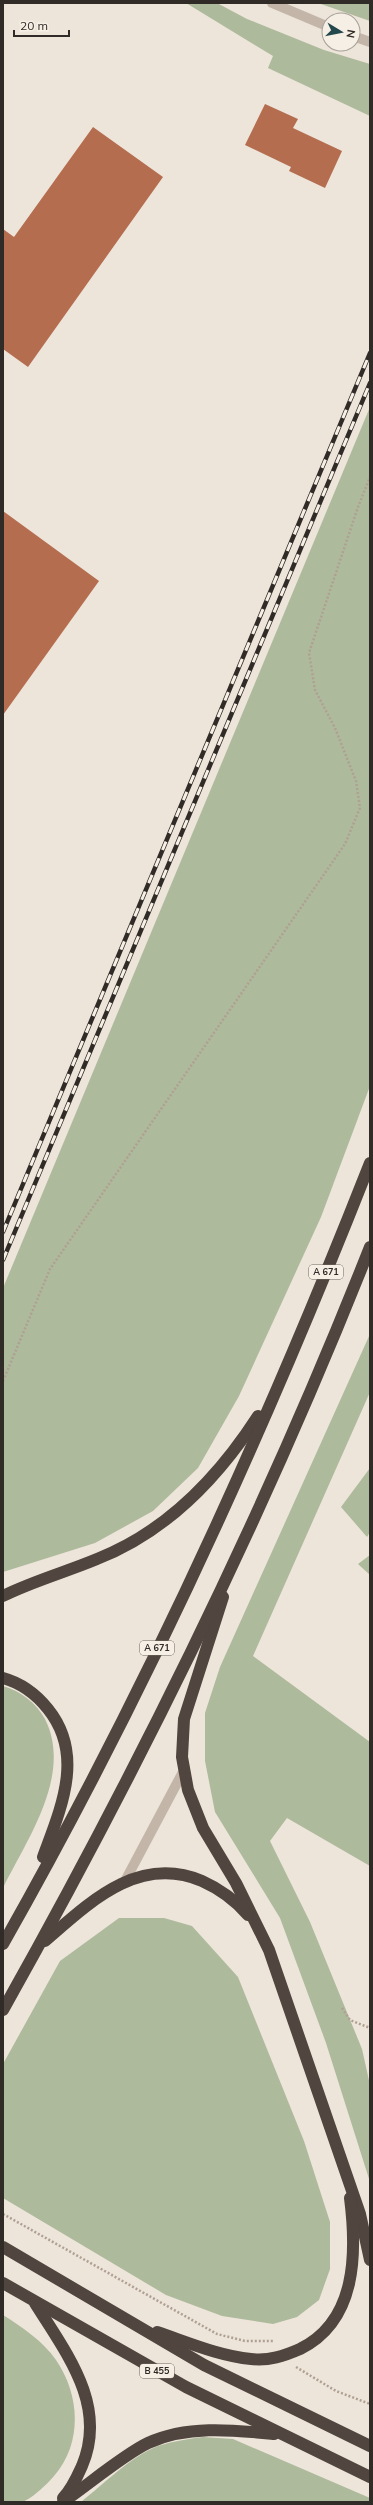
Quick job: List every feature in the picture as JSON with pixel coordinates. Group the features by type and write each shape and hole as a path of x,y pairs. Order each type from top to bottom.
{"highway":[{"name":"A 671","path":"3,1944 23,1909 124,1715 209,1539 280,1381 370,1162"},
{"name":"A 671","path":"3,2010 39,1946 151,1731 238,1552 310,1392 368,1253"},
{"path":"3,1596 123,1548 168,1520 189,1502 223,1463 247,1432 280,1381"},
{"path":"238,1552 188,1702 182,1738 184,1770 200,1822 228,1867 269,1950 360,2214 370,2260"},
{"path":"3,1678 27,1689 41,1700 62,1731 67,1749 68,1769 61,1810 23,1909"},
{"path":"39,1946 88,1904 125,1881 154,1874 174,1874 193,1878 225,1894 256,1924"},
{"path":"133,2325 229,2356 252,2359 286,2355 308,2345 333,2320 344,2305 350,2285 353,2240 347,2177"},
{"name":"B 455","path":"3,2247 133,2325 204,2365 370,2446"},
{"name":"B 455","path":"3,2283 34,2302 186,2387 370,2477"},
{"path":"34,2302 78,2374 89,2406 89,2439 85,2458 76,2480 60,2502"},
{"path":"63,2502 147,2444 166,2437 214,2430 282,2435"}],"street":[{"path":"272,3 321,23"},
{"path":"125,1881 184,1770"}],"path":[{"path":"3,1381 50,1269 345,844 360,808 356,780 335,728 315,690 309,653 358,507 370,477"},
{"path":"342,2008 350,2020 370,2028"},
{"path":"3,2214 217,2334 245,2341 261,2342 275,2340"},
{"path":"291,2363 308,2376 336,2391 370,2404"}],"green space":[{"path":"186,3 217,3 247,19 321,49 321,52 331,52 370,64 370,116 268,68 273,56"},
{"path":"318,3 370,3 370,21 361,18 361,12 344,12"},
{"path":"370,407 370,1086 321,1217 239,1396 198,1468 153,1511 95,1543 3,1572 3,1288"},
{"path":"370,1334 370,1392 253,1656 370,1742 370,1866 287,1818 270,1841 310,1922 362,2049 370,2085 370,2182 326,2043 280,1918 215,1812 205,1761 205,1713 220,1667"},
{"path":"370,1468 370,1532 367,1537 341,1507"},
{"path":"370,1555 370,1575 358,1564"},
{"path":"3,1686 22,1694 33,1703 41,1713 45,1719 52,1740 54,1762 44,1806 3,1888"},
{"path":"119,1918 164,1918 192,1926 238,1977 304,2141 330,2222 330,2269 319,2300 297,2317 273,2324 222,2316 166,2295 3,2198 3,2064 60,1961"},
{"path":"3,2315 32,2335 51,2353 64,2374 74,2403 74,2434 70,2449 63,2463 48,2483 39,2491 25,2501 19,2502 3,2502"},
{"path":"203,2437 233,2439 370,2498 370,2502 81,2502 118,2471 148,2451 169,2443"}],"building":[{"path":"265,104 298,119 293,128 342,151 325,188 289,171 291,167 245,145"},
{"path":"93,127 163,177 28,367 3,349 3,229 14,237"},
{"path":"3,511 99,581 3,715"}],"railway":[{"path":"3,1232 370,353"},
{"path":"3,1260 370,383"}]}
